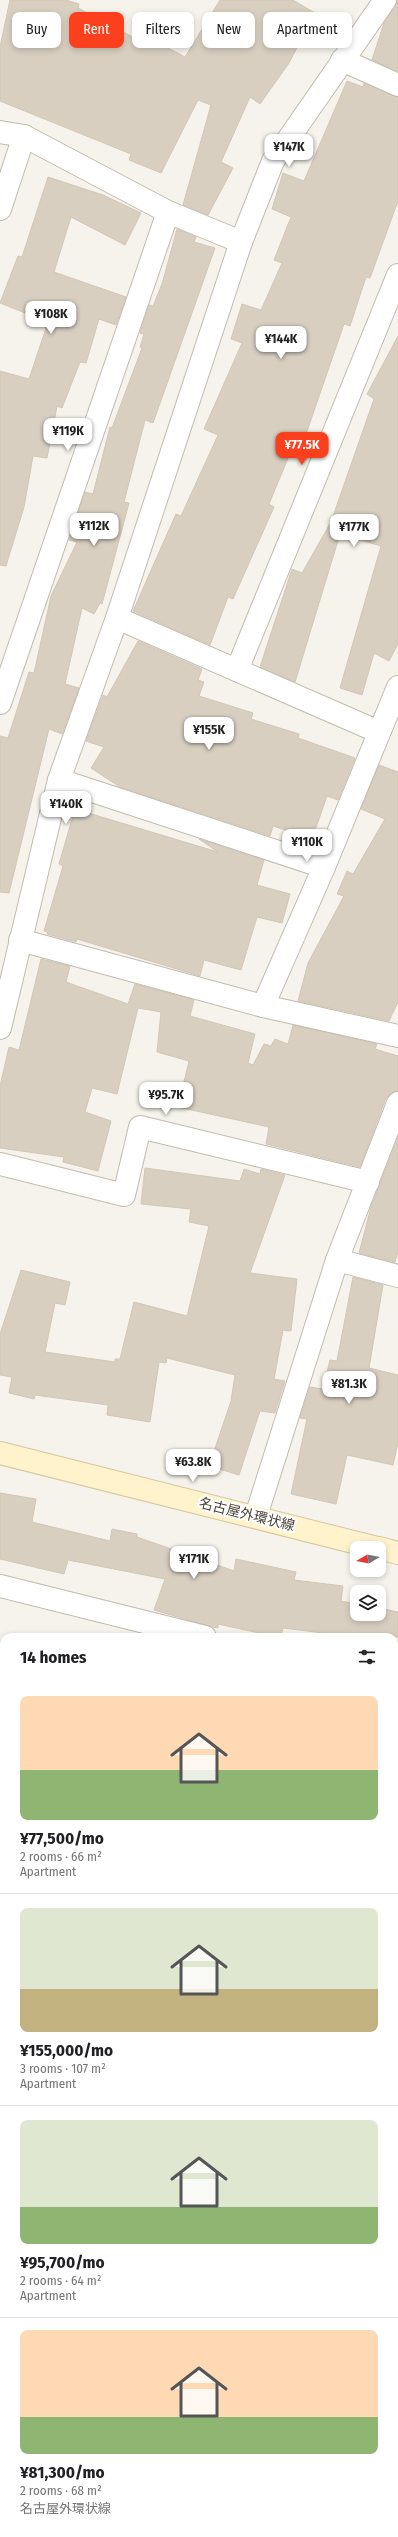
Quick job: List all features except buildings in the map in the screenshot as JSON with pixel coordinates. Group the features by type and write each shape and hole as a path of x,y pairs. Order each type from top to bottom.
{"main road":[{"name":"名古屋外環状線","path":"0,1453 351,1541"},
{"name":"名古屋外環状線","path":"386,1550 398,1553"}],"street":[{"path":"0,1028 20,940 60,780 117,618 241,242 273,161 385,0"},
{"path":"342,60 398,85"},
{"path":"0,132 24,136 168,212 241,242"},
{"path":"0,209 24,136"},
{"path":"0,703 168,212"},
{"path":"237,670 398,275"},
{"path":"117,618 379,732"},
{"path":"263,1006 324,867 398,687"},
{"path":"60,780 324,867"},
{"path":"20,940 263,1006 398,1036"},
{"path":"256,1516 337,1260 398,1103"},
{"path":"0,1164 124,1195 140,1127 368,1182"},
{"path":"337,1260 398,1276"},
{"path":"0,1586 190,1633"}]}
